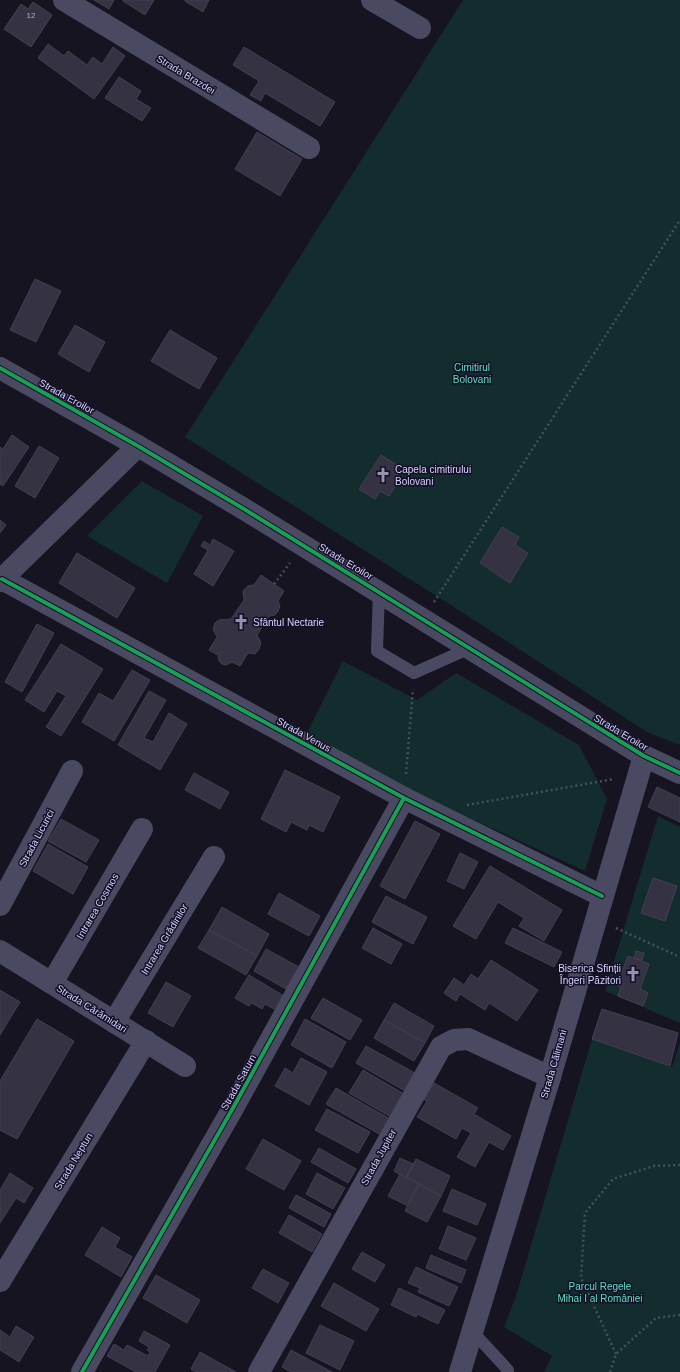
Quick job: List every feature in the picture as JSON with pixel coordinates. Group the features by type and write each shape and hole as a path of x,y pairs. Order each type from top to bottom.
{"street":[{"name":"Strada Brazdei","path":"64,0 309,148"},
{"path":"372,0 420,28"},
{"name":"Strada Eroilor","path":"0,368 138,446 379,591 644,756 680,774"},
{"path":"1,580 138,446"},
{"name":"Strada Venus","path":"1,580 429,812 602,896"},
{"name":"Strada Călimani","path":"460,1372 550,1077 644,756"},
{"name":"Strada Licurici","path":"0,905 72,771"},
{"name":"Strada Saturn","path":"82,1372 233,1108 404,798"},
{"name":"Intrarea Cosmos","path":"52,983 142,829"},
{"name":"Intrarea Grădinilor","path":"114,1022 214,857"},
{"name":"Strada Cărămidari","path":"0,950 185,1066"},
{"name":"Strada Jupiter","path":"259,1372 441,1047 454,1040 468,1039 550,1077"},
{"name":"Strada Neptun","path":"0,1281 146,1041"}],"lane":[{"path":"379,591 376,650 414,673 470,648"},
{"path":"472,1331 508,1370 508,1372"}],"path":[{"path":"423,619 680,220"},
{"path":"404,798 414,673"},
{"path":"429,812 619,779 636,782"},
{"path":"595,920 623,930 680,957"},
{"path":"616,1354 581,1278 585,1213 613,1179 654,1166 680,1164"},
{"path":"610,1372 616,1354 656,1318 680,1315"}],"green space":[{"name":"Cimitirul Bolovani","path":"463,0 680,0 680,745 647,732 457,609 185,437"},
{"path":"142,481 203,516 167,583 87,536"},
{"path":"343,661 417,700 456,673 579,745 607,799 585,871 308,744 307,733"},
{"path":"658,816 680,827 680,1023 605,991"},
{"name":"Parcul Regele Mihai I al României","path":"592,1039 672,1067 680,1043 680,1372 544,1372 552,1356 504,1327 516,1296"}],"building":[{"path":"94,0 114,0 109,9"},
{"path":"123,0 154,0 145,15"},
{"path":"185,0 209,0 203,12"},
{"path":"33,2 52,15 31,47 4,29 21,4 28,9"},
{"path":"48,44 64,56 68,51 87,65 93,57 102,64 113,47 125,56 94,99 38,58"},
{"path":"244,47 335,102 320,126 265,93 261,101 250,95 259,81 233,65"},
{"path":"119,77 141,91 136,99 151,108 142,121 105,98"},
{"path":"257,132 302,159 280,196 235,169"},
{"path":"35,279 61,291 36,342 10,330"},
{"path":"75,325 105,342 89,372 58,354"},
{"path":"170,330 217,358 199,389 151,361"},
{"path":"12,435 29,447 3,486 0,484 0,447 3,449"},
{"path":"39,446 59,458 35,498 15,486"},
{"name":"Capela cimitirului Bolovani","path":"381,455 399,466 395,473 401,477 389,496 380,491 375,499 359,489"},
{"path":"0,520 6,525 0,533"},
{"path":"502,527 519,537 515,545 528,553 510,583 480,563"},
{"path":"213,539 234,551 213,586 194,574 208,550 201,546 204,541 210,545"},
{"path":"77,553 135,588 117,618 59,583"},
{"name":"Sfântul Nectarie","path":"261,575 284,591 278,601 280,606 278,611 275,615 269,616 257,635 261,643 255,654 248,653 240,666 232,662 226,665 222,664 219,661 218,655 209,650 217,637 213,629 215,623 219,620 231,619 244,600 243,591 248,586 254,585"},
{"path":"37,624 54,633 22,692 5,682"},
{"path":"61,644 103,669 61,736 46,727 66,696 57,691 44,712 25,700"},
{"path":"132,670 150,680 114,741 82,722 99,693 113,701"},
{"path":"149,691 166,700 144,738 153,742 169,713 187,724 160,770 118,745"},
{"path":"285,770 340,797 323,832 309,825 307,830 291,822 286,832 261,819"},
{"path":"194,773 229,792 220,809 185,790"},
{"path":"657,787 680,798 680,822 648,807"},
{"path":"61,819 99,840 86,862 48,841"},
{"path":"415,821 440,834 405,899 380,886"},
{"path":"48,844 88,867 73,894 33,871"},
{"path":"460,853 478,862 464,889 447,881"},
{"path":"490,866 562,910 544,941 519,926 524,918 498,902 476,939 453,926"},
{"path":"653,878 677,886 665,921 641,913"},
{"path":"279,893 320,916 309,936 268,914"},
{"path":"386,896 427,917 413,944 372,922"},
{"path":"222,907 269,934 257,956 209,930"},
{"path":"373,928 402,944 391,964 362,948"},
{"path":"513,928 562,952 554,967 505,943"},
{"path":"209,930 257,956 246,975 198,948"},
{"path":"266,949 299,967 286,989 254,971"},
{"path":"636,951 644,953 642,960 634,958"},
{"name":"Biserica Sfinții Îngeri Păzitori","path":"628,956 649,964 640,989 648,993 643,1006 618,996 621,987 617,985"},
{"path":"491,960 538,990 517,1021 489,1003 485,1010 460,994 456,1001 444,993 454,978 464,985 471,974 478,979"},
{"path":"249,975 284,996 276,1010 265,1004 262,1009 252,1003 249,1006 235,998"},
{"path":"166,982 191,996 173,1027 148,1013"},
{"path":"0,990 20,1002 0,1035"},
{"path":"323,998 362,1020 350,1040 311,1018"},
{"path":"394,1003 434,1026 425,1043 384,1020"},
{"path":"602,1009 678,1033 670,1066 592,1039"},
{"path":"37,1019 74,1041 17,1139 0,1130 0,1081"},
{"path":"305,1019 346,1042 332,1068 291,1045"},
{"path":"384,1020 425,1043 414,1061 374,1038"},
{"path":"366,1046 415,1073 405,1091 356,1063"},
{"path":"301,1058 327,1072 309,1105 275,1086 285,1068 293,1073"},
{"path":"363,1070 404,1094 391,1117 349,1093"},
{"path":"434,1083 478,1108 474,1114 511,1136 503,1150 489,1142 475,1167 457,1157 471,1133 462,1128 456,1139 417,1117 427,1101 424,1099"},
{"path":"336,1088 390,1119 381,1135 326,1104"},
{"path":"327,1109 370,1132 358,1153 315,1130"},
{"path":"263,1139 301,1161 284,1190 246,1169"},
{"path":"319,1148 356,1169 348,1183 311,1162"},
{"path":"400,1158 413,1164 406,1178 394,1171"},
{"path":"416,1159 450,1176 441,1196 406,1178"},
{"path":"10,1173 33,1188 24,1203 16,1198 0,1223 0,1190"},
{"path":"317,1173 345,1188 333,1209 306,1194"},
{"path":"400,1174 419,1184 408,1206 388,1196"},
{"path":"419,1184 441,1196 427,1222 405,1211"},
{"path":"452,1189 486,1204 477,1225 443,1211"},
{"path":"296,1195 331,1214 324,1227 289,1208"},
{"path":"289,1215 322,1234 312,1252 279,1233"},
{"path":"448,1226 476,1238 466,1260 439,1249"},
{"path":"102,1227 120,1238 115,1247 132,1257 121,1277 85,1255"},
{"path":"362,1252 385,1265 375,1282 352,1269"},
{"path":"431,1255 466,1270 461,1283 426,1268"},
{"path":"416,1267 458,1287 449,1306 418,1292 420,1288 408,1283"},
{"path":"263,1269 289,1283 278,1303 252,1288"},
{"path":"156,1275 200,1300 187,1323 143,1298"},
{"path":"334,1283 379,1309 366,1331 321,1306"},
{"path":"399,1288 445,1310 438,1324 417,1314 416,1317 391,1305"},
{"path":"320,1325 354,1341 340,1370 306,1353"},
{"path":"16,1326 34,1337 19,1362 0,1350 0,1330 10,1337"},
{"path":"144,1331 170,1345 155,1372 136,1372 107,1356 114,1344 124,1350 127,1345 148,1356 150,1352 147,1350 149,1347 139,1341"},
{"path":"291,1350 332,1372 291,1372 282,1367"},
{"path":"200,1352 236,1372 196,1372 191,1369"}],"cycle path":[{"path":"0,368 138,446 244,509 644,756 680,773"},
{"path":"2,579 404,798 602,896"},
{"path":"82,1372 233,1108 404,798"}],"place":[{"name":"Capela cimitirului Bolovani","path":"383,475"},
{"name":"Sfântul Nectarie","path":"241,622"},
{"name":"Biserica Sfinții Îngeri Păzitori","path":"633,974"}]}
